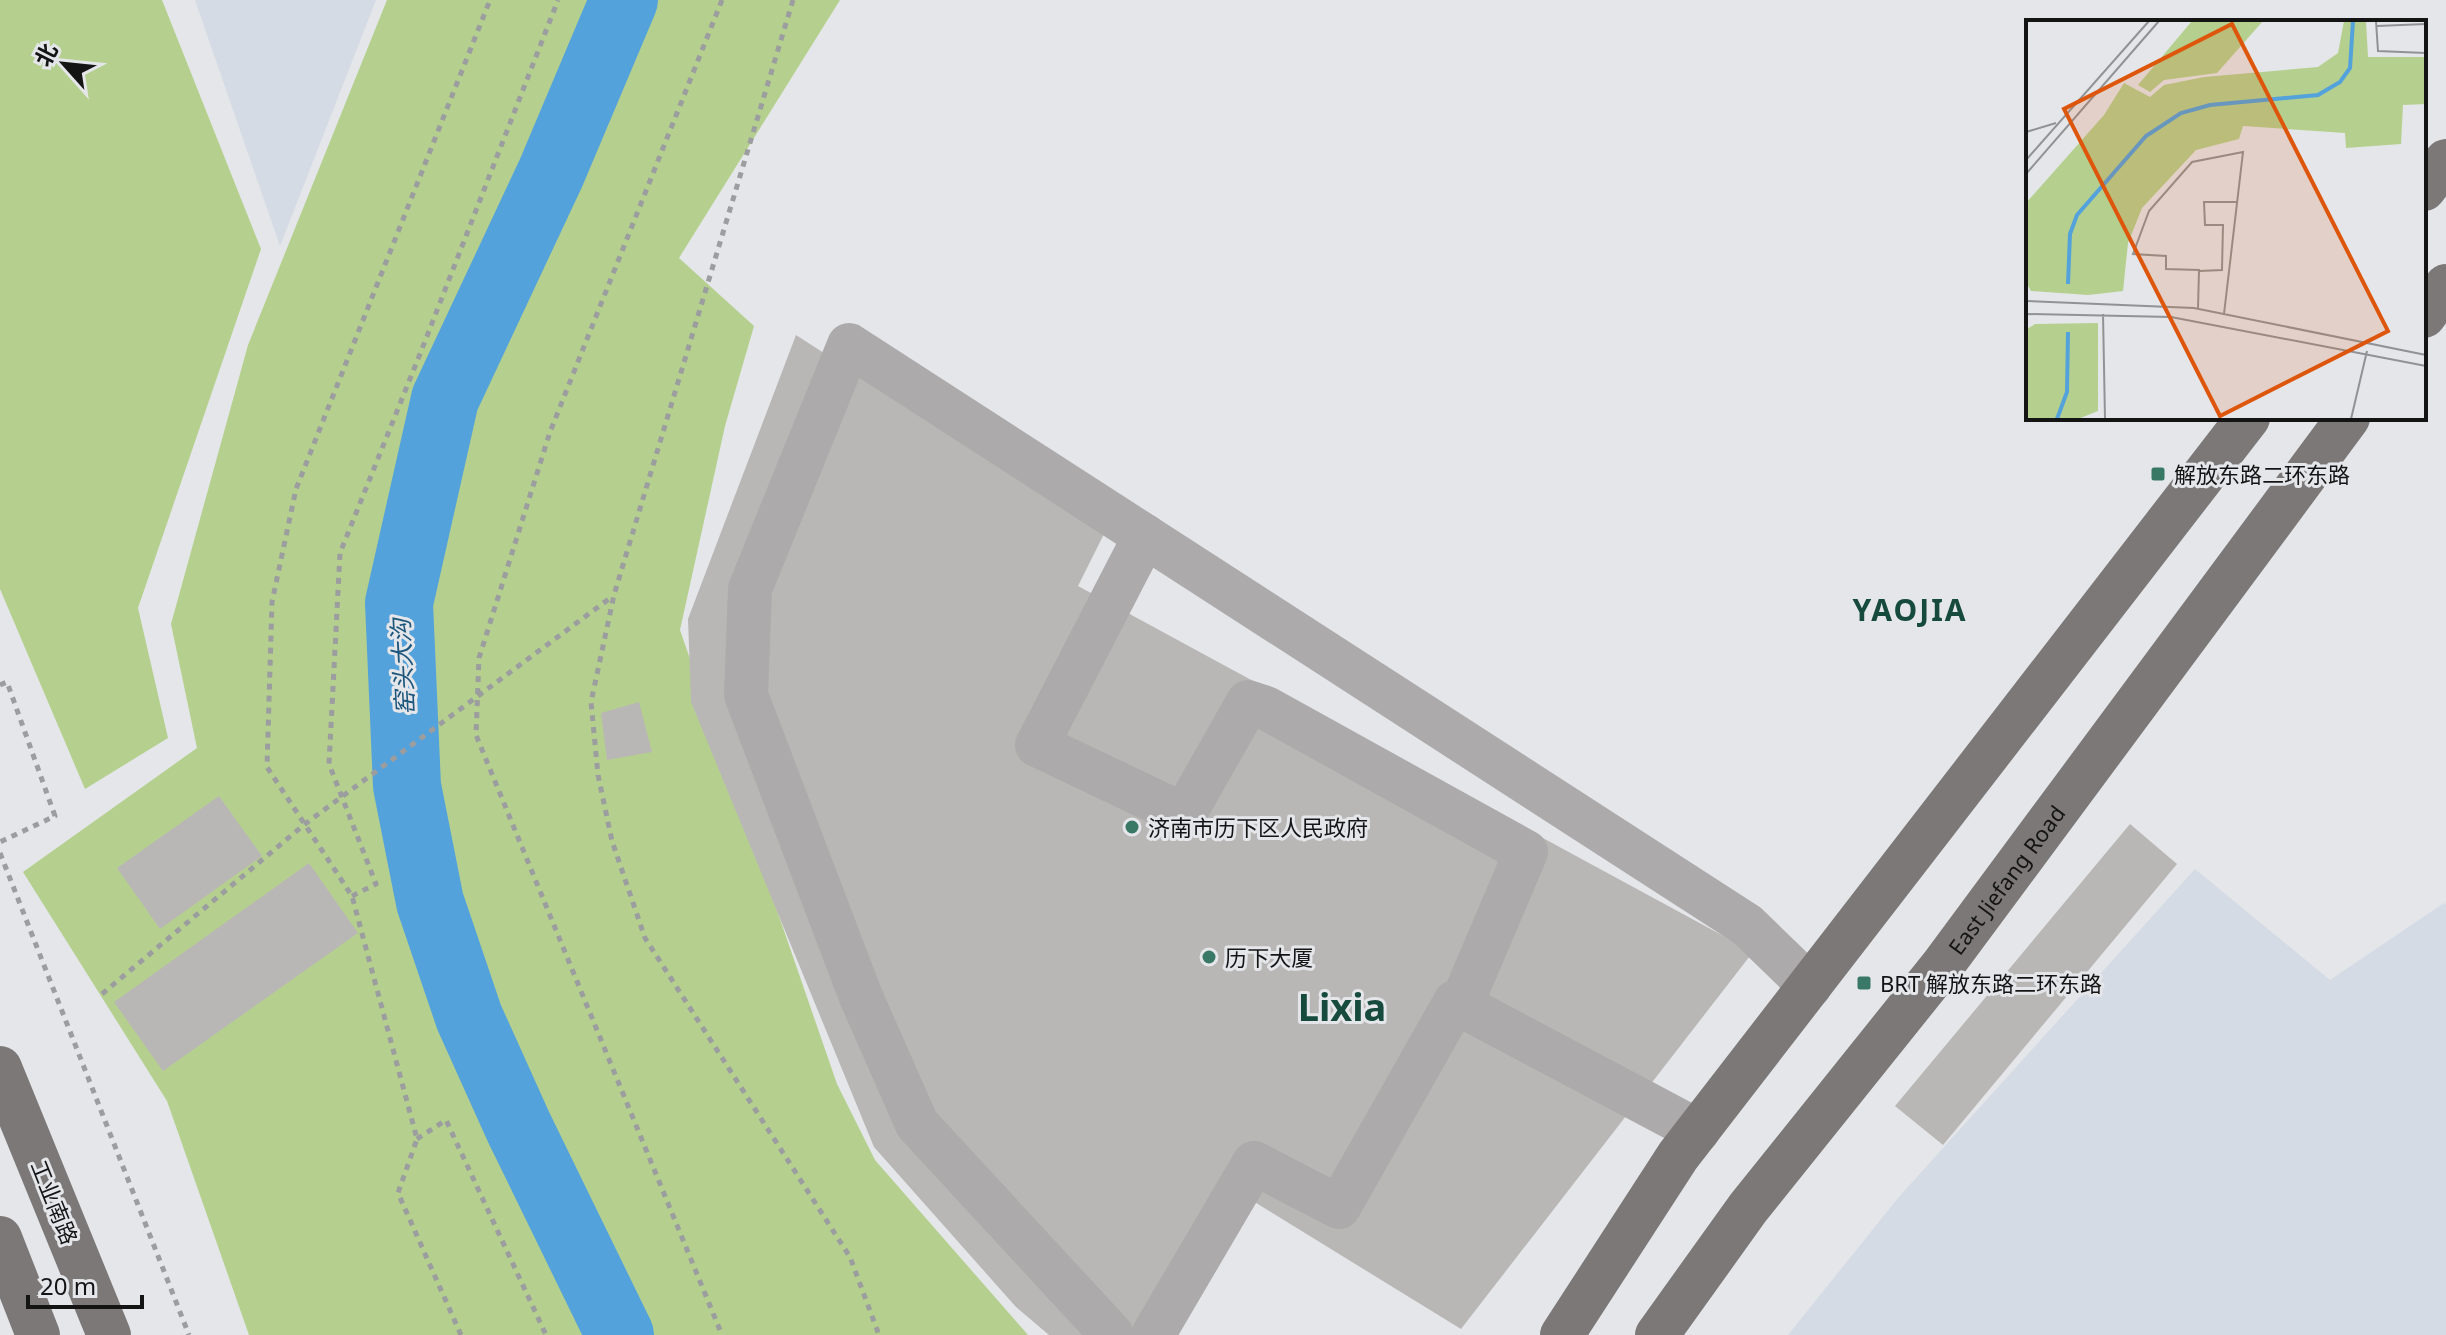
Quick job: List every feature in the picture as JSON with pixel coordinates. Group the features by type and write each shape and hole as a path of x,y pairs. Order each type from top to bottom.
{"main road":[{"path":"2426,186 2446,161"},
{"path":"2426,313 2446,286"},
{"path":"1562,1335 1678,1156 2246,420"},
{"name":"East Jiefang Road","path":"1657,1335 1748,1208 1942,966 2347,420"},
{"name":"工业南路","path":"0,1068 109,1335"},
{"path":"0,1238 38,1335"}],"street":[{"path":"1112,1335 917,1124 861,997 746,695 750,589 849,345 1747,925 1810,986"},
{"path":"1145,536 1037,745 1184,815 1248,702 1266,708 1526,852 1461,1005"},
{"path":"1153,1335 1254,1163 1339,1207 1455,1002 1698,1131"}],"path":[{"path":"461,1335 398,1193 417,1139 352,896 267,767 272,602 296,489 490,0"},
{"path":"352,896 376,884 329,764 340,553 558,0"},
{"path":"722,0 550,432 479,658 476,735 722,1335"},
{"path":"793,0 614,595 591,702 598,775 612,841 645,938 850,1257 879,1335"},
{"path":"102,994 306,823 614,595"},
{"path":"0,685 7,682 55,816 0,842"},
{"path":"0,853 189,1335"},
{"path":"417,1139 446,1120 546,1335"}],"shaded area":[{"path":"195,0 376,0 280,246"},
{"path":"2195,869 2330,980 2444,903 2446,905 2446,1335 1788,1335 1898,1198"}],"green space":[{"path":"0,0 162,0 261,249 138,608 168,738 85,789 0,589"},
{"path":"387,0 840,0 679,258 754,326 725,426 680,630 837,1084 875,1160 1028,1335 249,1335 167,1101 23,872 197,748 171,624 248,345"}],"building":[{"name":"济南市历下区人民政府","path":"796,335 1104,534 1078,586 1753,952 1461,1329 1230,1187 1134,1335 1049,1335 1016,1307 874,1147 691,702 688,619"},
{"path":"639,702 652,752 607,760 601,713"},
{"path":"219,796 262,856 160,929 117,868"},
{"path":"2130,824 2177,864 1943,1145 1895,1106"},
{"path":"309,863 358,933 163,1071 114,1002"}],"waterway":[{"name":"窑头大沟","path":"620,1335 519,1128 469,1017 430,902 407,786 399,603 445,399 551,173 624,0"}],"place":[{"name":"解放东路二环东路","path":"2158,474"},
{"name":"济南市历下区人民政府","path":"1132,827"},
{"name":"历下大厦","path":"1209,957"},
{"name":"BRT 解放东路二环东路","path":"1864,983"}],"district":[{"name":"YAOJIA","path":"1910,609"},
{"name":"Lixia","path":"1342,1006"}]}
